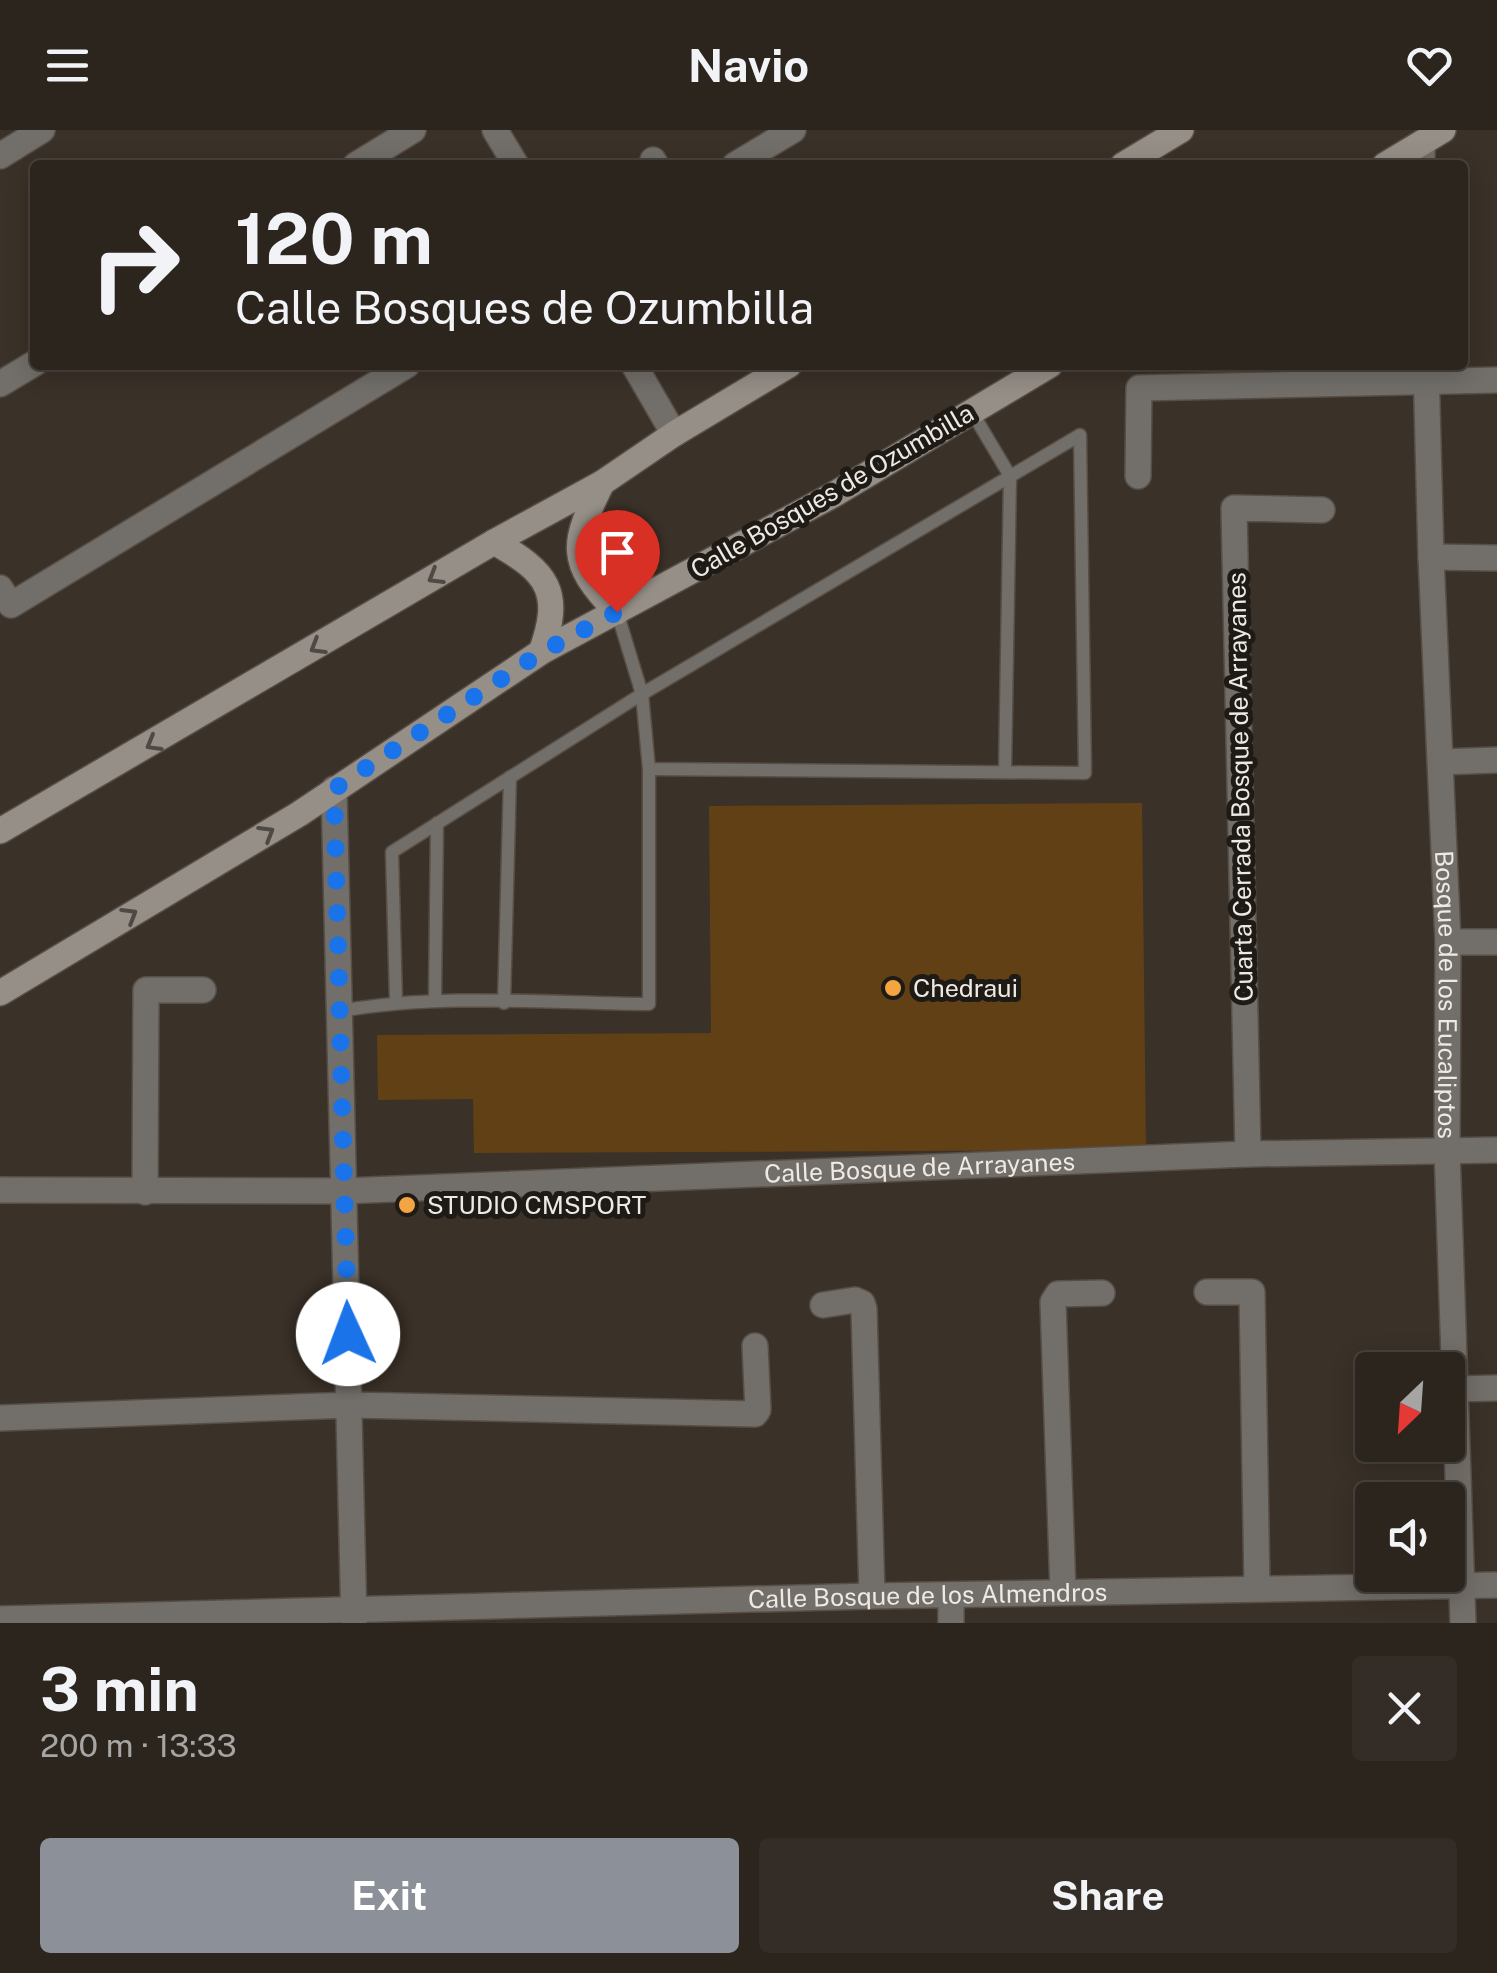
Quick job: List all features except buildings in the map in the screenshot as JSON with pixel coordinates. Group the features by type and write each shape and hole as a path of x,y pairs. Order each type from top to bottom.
{"main road":[{"path":"1131,160 1182,130"},
{"path":"1397,160 1429,146"},
{"path":"0,831 602,483 781,370"},
{"name":"Calle Bosques de Ozumbilla","path":"0,993 299,814 542,652 833,495 1042,370"},
{"path":"602,483 580,534 580,563 592,586 617,612"},
{"path":"494,542 536,570 548,589 553,610 542,652"}],"street":[{"path":"0,156 42,130"},
{"path":"364,160 413,130"},
{"path":"495,130 513,160"},
{"path":"744,160 793,130"},
{"path":"0,384 30,366"},
{"path":"0,588 11,604 398,370"},
{"path":"637,370 674,434"},
{"path":"1138,476 1139,388 1427,374 1497,380"},
{"name":"Bosque de los Eucaliptos","path":"1427,374 1448,942 1447,1150 1455,1352"},
{"name":"Cuarta Cerrada Bosque de Arrayanes","path":"1248,1154 1234,508 1322,510"},
{"path":"1431,557 1497,558"},
{"path":"1441,762 1497,760"},
{"path":"334,789 354,1616"},
{"path":"1448,942 1497,942"},
{"path":"145,1192 146,990 203,990"},
{"name":"Calle Bosque de Arrayanes","path":"0,1190 344,1191 1248,1154 1497,1150"},
{"path":"1207,1292 1252,1292 1256,1588"},
{"path":"1063,1592 1053,1302 1058,1294 1102,1293"},
{"path":"822,1305 856,1300 864,1309 872,1596"},
{"path":"0,1418 351,1405 755,1414 756,1346"},
{"path":"1465,1389 1497,1388"},
{"name":"Calle Bosque de los Almendros","path":"1465,1585 1497,1584"},
{"name":"Calle Bosque de los Almendros","path":"0,1619 354,1616 872,1596 1355,1587"},
{"name":"Bosque de los Eucaliptos","path":"1462,1592 1463,1623"},
{"path":"951,1594 951,1623"}],"lane":[{"path":"972,412 1010,476 1005,772"},
{"path":"396,1001 392,852 642,694 1080,435 1084,772 649,769"},
{"path":"341,1010 396,1001 434,1000 649,1004 649,769 642,694 617,612"},
{"path":"504,1002 510,777"},
{"path":"434,1000 437,823"}],"place":[{"name":"Chedraui","path":"893,988"},
{"name":"STUDIO CMSPORT","path":"407,1205"}],"route":[{"path":"348,1334 334,789 542,652 617,612"}]}
